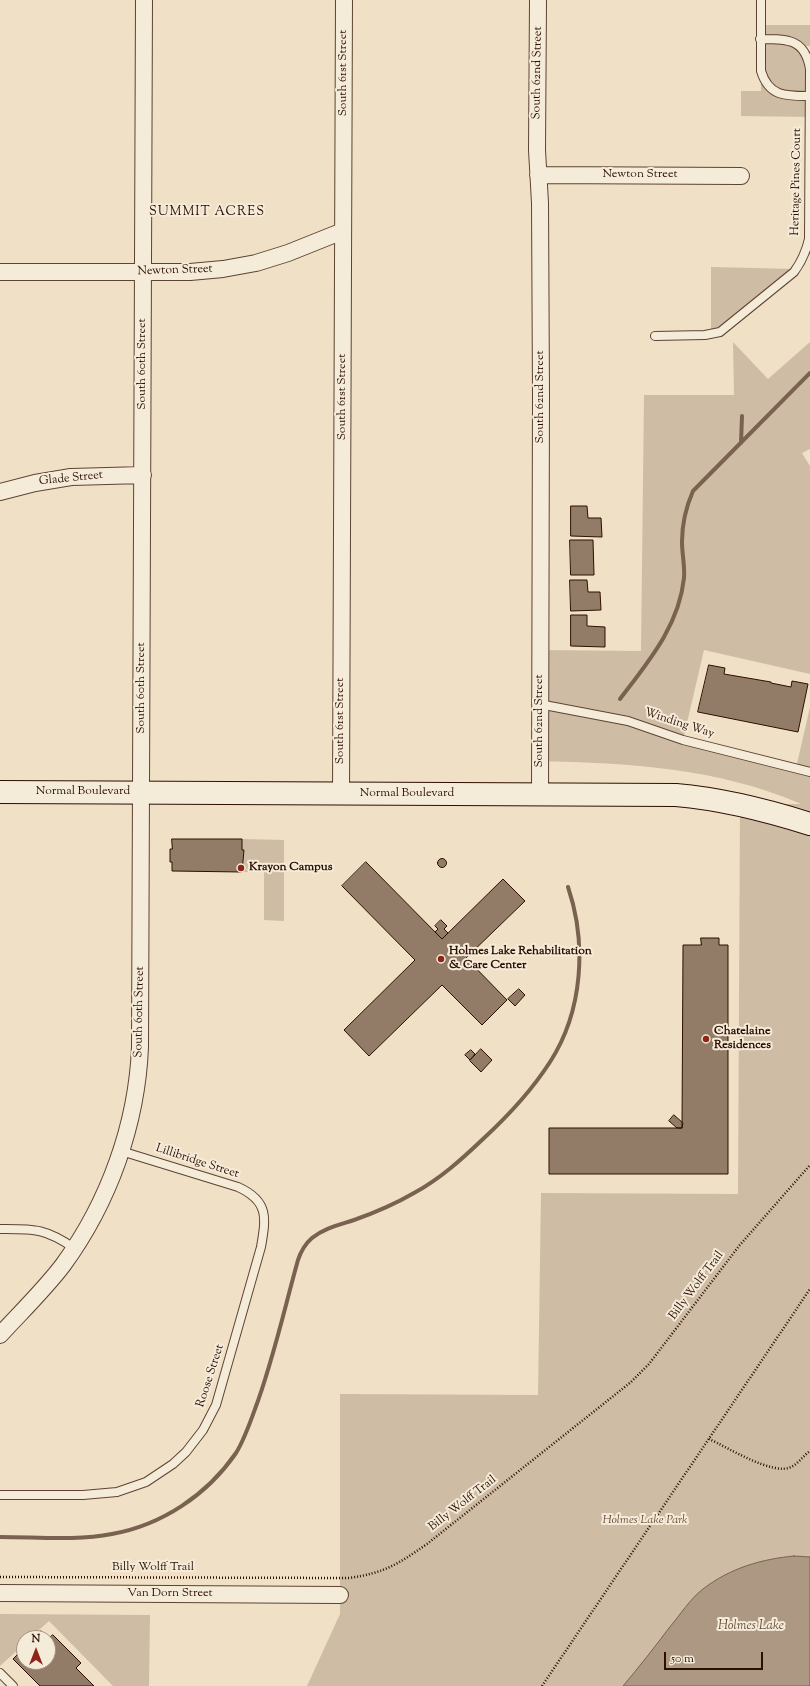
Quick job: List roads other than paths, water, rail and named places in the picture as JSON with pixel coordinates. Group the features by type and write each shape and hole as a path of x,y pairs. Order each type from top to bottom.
{"main road":[{"name":"Normal Boulevard","path":"0,792 657,794 694,796 736,803 810,824"}],"street":[{"name":"South 60th Street","path":"0,1335 49,1281 74,1248 100,1202 121,1151 132,1110 139,1063 143,475 144,0"},
{"name":"South 61st Street","path":"341,794 344,0"},
{"name":"South 62nd Street","path":"538,0 537,150 540,203 541,394 540,794"},
{"name":"Newton Street","path":"538,175 741,176"},
{"name":"Newton Street","path":"0,272 190,272 223,269 256,263 288,253 343,231"},
{"name":"Glade Street","path":"0,492 34,483 71,477 143,475"},
{"name":"Van Dorn Street","path":"0,1592 340,1595"}],"lane":[{"path":"761,0 761,71 768,86 774,92 782,95 810,96"},
{"name":"Heritage Pines Court","path":"655,336 704,335 720,332 794,272 806,251 809,239 810,69 808,59 804,52 792,41 784,39 760,39"},
{"name":"Winding Way","path":"540,704 628,720 683,740 810,772"},
{"name":"Lillibridge Street","path":"121,1151 238,1187 249,1192 260,1203"},
{"name":"Roose Street","path":"0,1495 82,1495 123,1491 146,1482 160,1474 173,1464 196,1441 216,1405 262,1247 265,1216 260,1203"},
{"path":"0,1229 44,1231 57,1236 74,1248"},
{"path":"0,1673 13,1686"}],"water":[{"name":"Holmes Lake","path":"794,1556 810,1557 810,1686 623,1686 689,1602 703,1589 724,1575 735,1570 770,1559"}],"waterway":[{"path":"620,699 661,643 676,612 684,578 682,535 686,509 693,491 810,373"},
{"path":"741,443 742,416"},
{"path":"0,1537 85,1537 130,1530 166,1515 182,1506 197,1495 224,1468 239,1448 251,1420 273,1354 298,1260 307,1243 312,1238 327,1229 354,1220 399,1201 442,1175 467,1154 510,1112 527,1093 550,1062 561,1042 569,1021 575,999 578,976 578,931 568,887"}],"place":[{"name":"Krayon Campus","path":"241,868"},
{"name":"Holmes Lake Rehabilitation & Care Center","path":"441,959"},
{"name":"Chatelaine Residences","path":"706,1039"}],"district":[{"name":"SUMMIT ACRES","path":"207,213"}],"park label":[{"name":"Holmes Lake Park","path":"645,1521"}]}
